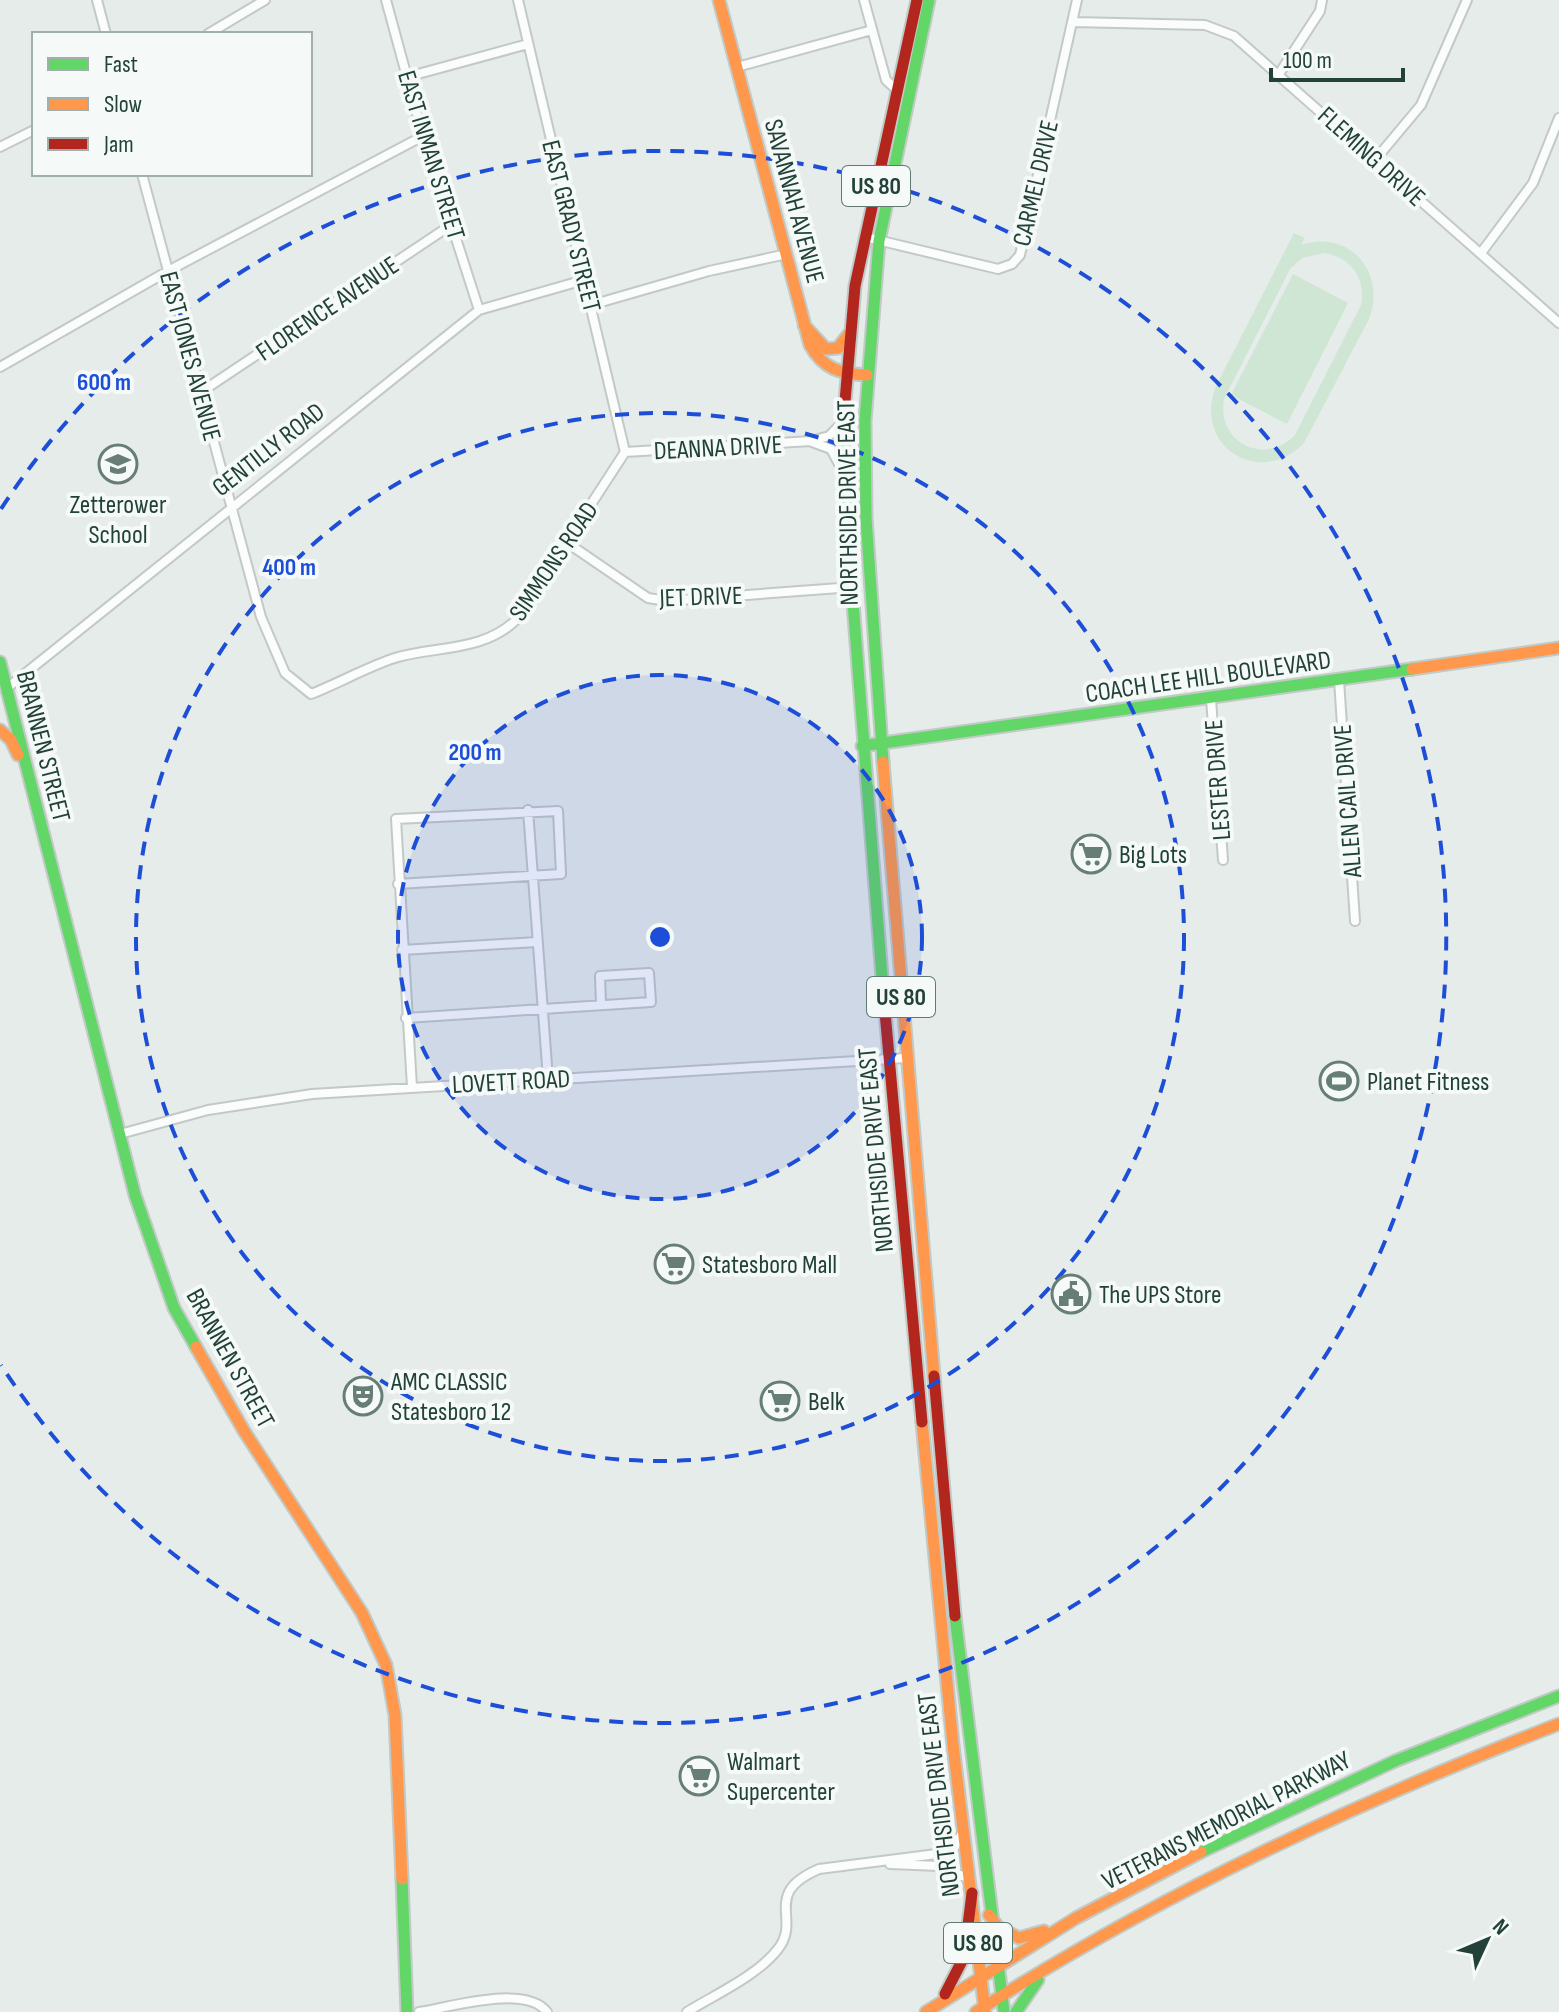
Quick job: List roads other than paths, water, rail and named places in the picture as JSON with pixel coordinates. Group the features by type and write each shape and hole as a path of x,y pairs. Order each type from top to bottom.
{"main road":[{"name":"SAVANNAH AVENUE","path":"719,0 804,325 818,360 832,371 845,374"},
{"name":"NORTHSIDE DRIVE EAST","path":"917,0 865,237 849,334 842,423 843,474 888,1059 964,1828 983,1974 982,2010"},
{"name":"NORTHSIDE DRIVE EAST","path":"929,0 879,241 867,375 866,518 906,1058 961,1682 1004,2012"},
{"path":"804,325 826,349 838,348 849,334"},
{"path":"845,374 867,375"},
{"name":"COACH LEE HILL BOULEVARD","path":"862,746 1559,648"},
{"name":"BRANNEN STREET","path":"0,662 4,690 135,1195 174,1308 244,1431 362,1613 386,1665 395,1715 407,2012"},
{"path":"0,730 11,740 29,777"},
{"name":"VETERANS MEMORIAL PARKWAY","path":"931,2009 983,1974 1190,1859 1400,1758 1559,1696"},
{"name":"VETERANS MEMORIAL PARKWAY","path":"982,2010 1051,1967 1226,1869 1442,1770 1559,1724"},
{"path":"989,1915 1006,1933 1028,1937 1177,1860 1190,1859"},
{"path":"931,2009 954,1984 963,1964 969,1943 972,1893"},
{"path":"1016,2012 1023,1998 1051,1967"}],"street":[{"path":"97,0 105,32"},
{"path":"211,32 265,0"},
{"name":"EAST INMAN STREET","path":"386,0 423,136 454,223 479,310"},
{"name":"EAST GRADY STREET","path":"518,0 625,452"},
{"path":"864,0 886,80 908,100"},
{"name":"CARMEL DRIVE","path":"865,237 998,269 1012,264 1020,255 1077,0"},
{"path":"1279,74 1320,11 1322,0"},
{"path":"1375,160 1421,105 1467,0"},
{"name":"FLEMING DRIVE","path":"1073,22 1218,28 1234,36 1559,323"},
{"path":"737,67 872,30"},
{"path":"407,77 528,44"},
{"path":"1481,253 1533,183 1559,118"},
{"path":"0,147 32,131"},
{"path":"0,367 168,271 423,136"},
{"name":"EAST JONES AVENUE","path":"143,176 261,617 285,673"},
{"name":"FLORENCE AVENUE","path":"201,392 454,223"},
{"path":"591,305 709,271 787,254"},
{"name":"GENTILLY ROAD","path":"4,690 479,310 584,280"},
{"name":"DEANNA DRIVE","path":"625,452 811,441 829,436 842,423"},
{"name":"DEANNA DRIVE","path":"811,441 831,449 843,474"},
{"name":"SIMMONS ROAD","path":"285,673 311,694 396,657 489,640 516,620 625,452"},
{"name":"JET DRIVE","path":"566,542 648,598 667,601 853,587"},
{"name":"ALLEN CAIL DRIVE","path":"1339,680 1355,921"},
{"name":"LESTER DRIVE","path":"1211,699 1223,860"},
{"path":"528,810 548,1079"},
{"path":"398,884 561,874 558,811 528,810 396,819 398,884 412,1087"},
{"path":"402,950 537,942"},
{"path":"406,1018 651,1002 649,973 600,976 601,1004"},
{"name":"LOVETT ROAD","path":"120,1134 208,1110 267,1100 412,1087 906,1058"},
{"path":"687,2012 749,1973 778,1950 786,1935 784,1904 793,1885 805,1875 819,1869 885,1863 952,1852 964,1828"},
{"path":"885,1863 902,1867 938,1866 970,1879"},
{"path":"419,2012 510,1997 529,1998 547,2012"}],"place":[{"name":"Zetterower School","path":"118,464"},
{"name":"Big Lots","path":"1091,854"},
{"name":"Planet Fitness","path":"1339,1081"},
{"name":"Statesboro Mall","path":"674,1264"},
{"name":"The UPS Store","path":"1071,1294"},
{"name":"AMC CLASSIC Statesboro 12","path":"363,1396"},
{"name":"Belk","path":"780,1401"},
{"name":"Walmart Supercenter","path":"699,1776"}]}
